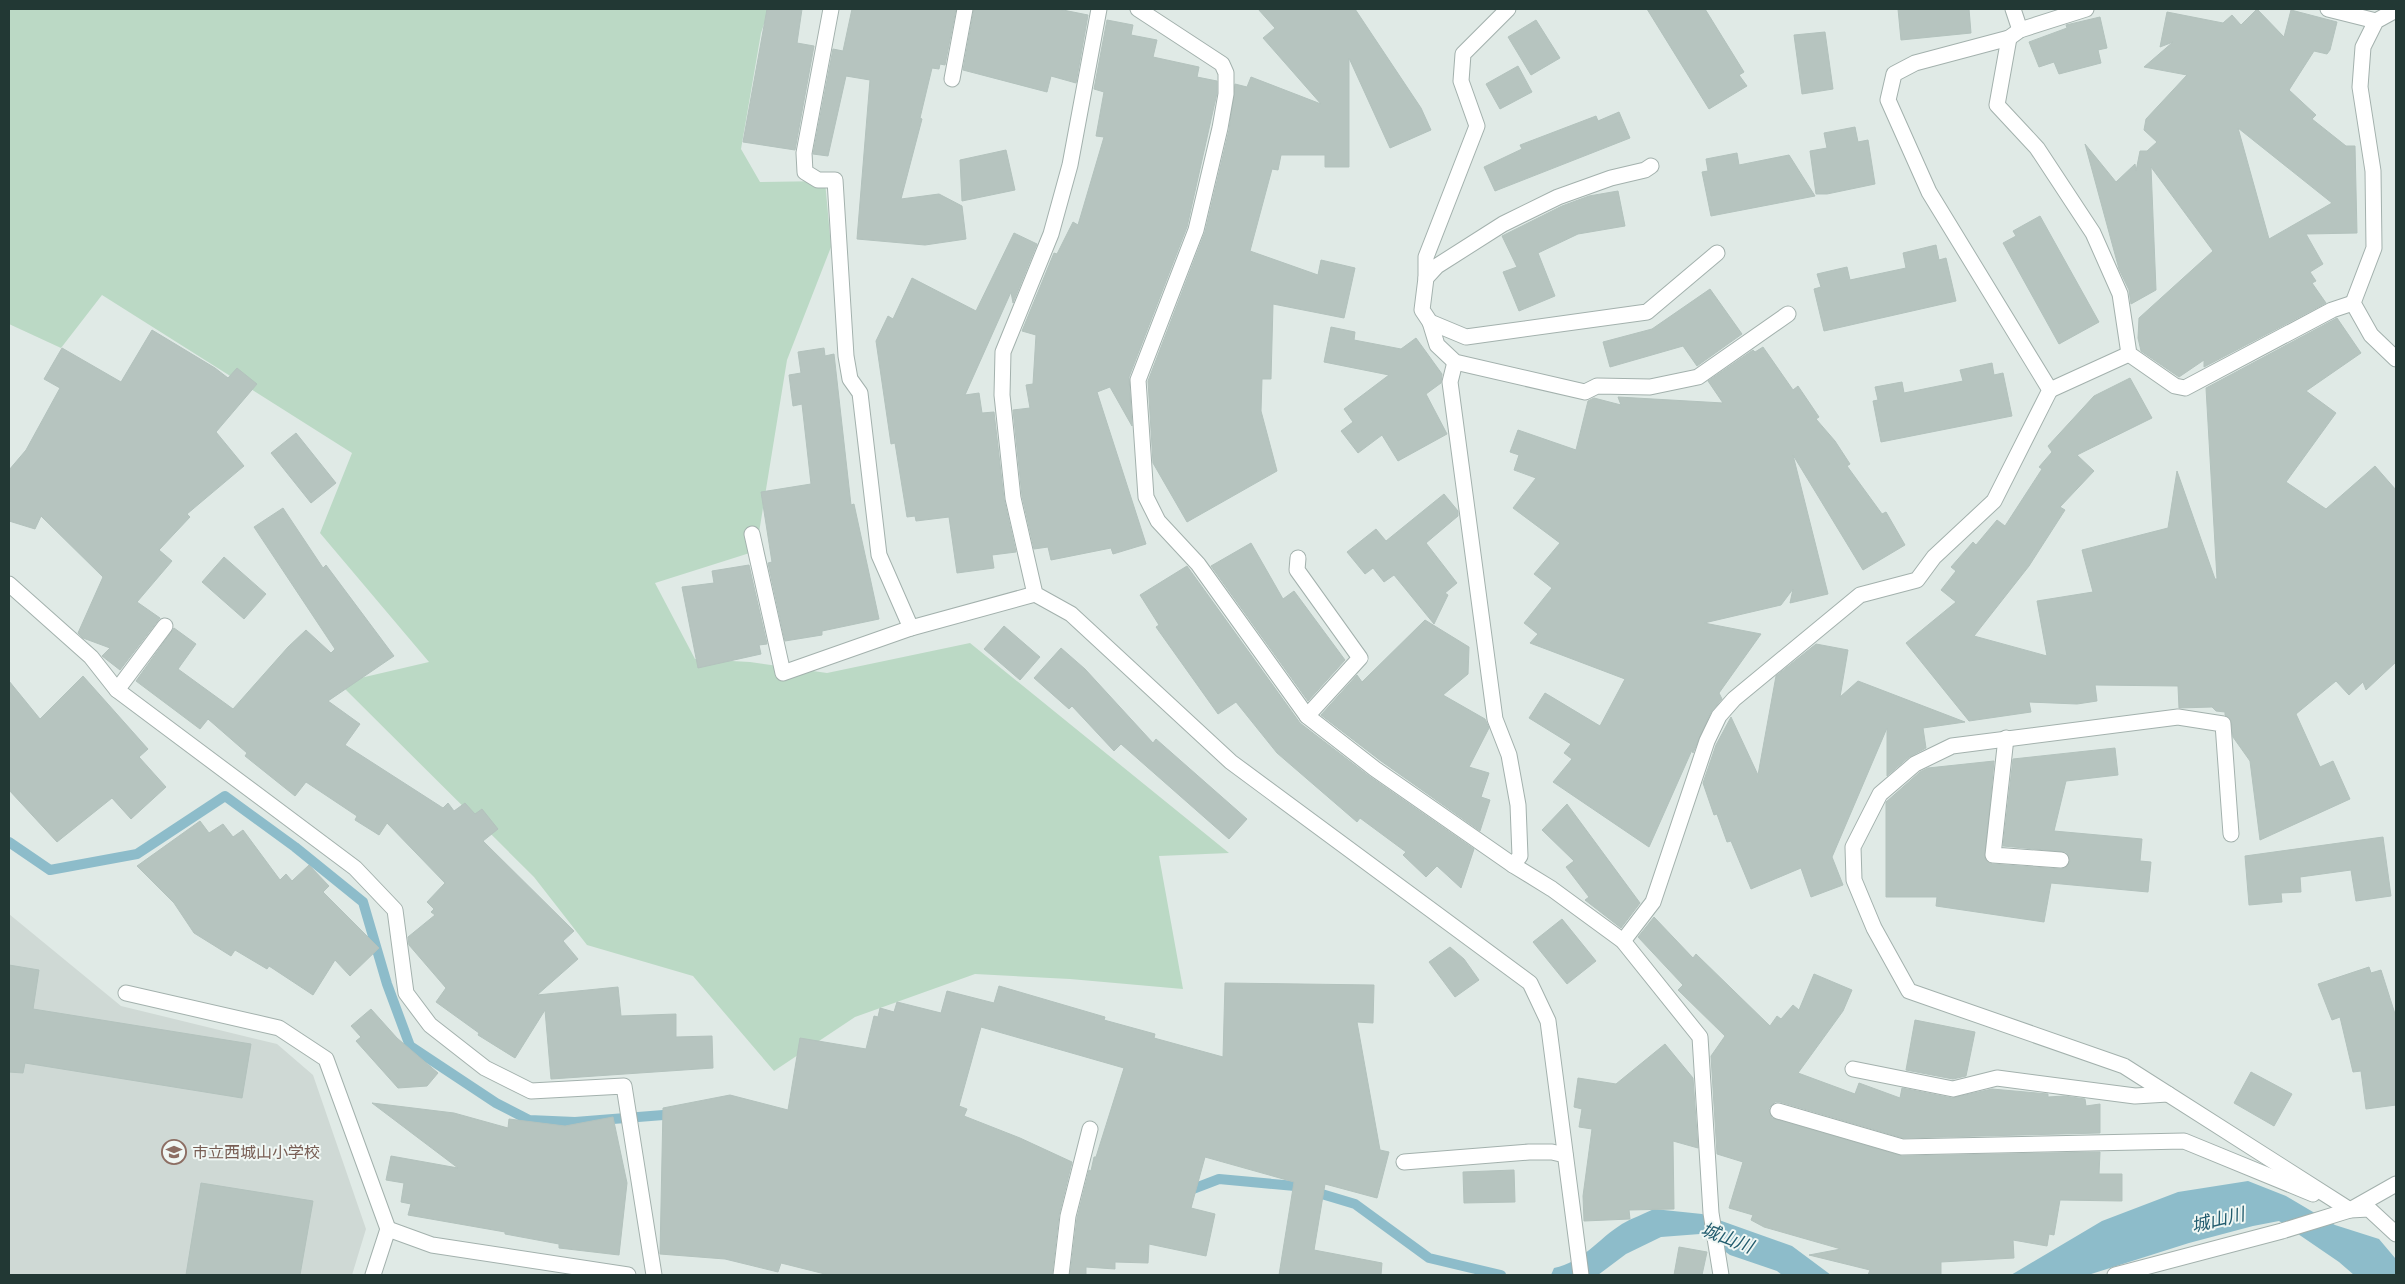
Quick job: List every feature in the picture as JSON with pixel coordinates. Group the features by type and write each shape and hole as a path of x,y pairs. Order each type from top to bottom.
{"street":[{"path":"831,9 804,153 805,172 818,180 835,180 846,356 850,379 860,392 879,555 911,628"},
{"path":"952,79 965,9"},
{"path":"1035,594 1013,498 1002,395 1003,352 1051,234 1070,165 1099,9"},
{"path":"1138,9 1222,64 1226,72 1226,94 1220,128 1196,230 1138,380 1146,496 1158,521 1198,564 1307,716 1375,769 1513,865 1552,889 1623,941 1700,1037 1711,1213 1721,1275"},
{"path":"1508,9 1463,54 1461,80 1477,126 1426,257 1426,278 1422,310 1430,322 1437,344 1455,362 1585,392 1597,386 1650,387 1698,377 1788,314"},
{"path":"2013,9 2014,34 1997,105 2036,148 2093,233 2120,294 2129,354 2175,386 2185,388 2332,310 2353,303"},
{"path":"2050,390 1929,192 1888,100 1894,74 1915,63 2014,34 2086,9"},
{"path":"2328,9 2376,21"},
{"path":"2353,303 2374,248 2373,170 2360,87 2363,47 2376,21 2396,10"},
{"path":"1426,278 1437,266 1511,220 1558,197 1611,178 1645,170 1651,166"},
{"path":"1430,322 1466,337 1647,312 1716,253"},
{"path":"2353,303 2371,335 2396,360"},
{"path":"1623,941 1653,902 1707,741 1719,716 1734,699 1860,595 1917,580 1934,557 1994,502 2050,390 2129,354"},
{"path":"1455,362 1450,382 1486,663 1495,719 1509,755 1518,805 1520,856 1513,865"},
{"path":"752,534 784,674 911,628 1035,594 1071,614 1232,762 1530,983 1548,1021 1581,1275"},
{"path":"1298,558 1297,570 1360,658 1307,716"},
{"path":"9,584 91,657 117,690 355,868 395,910 406,993 430,1025 485,1068 531,1091 624,1086 654,1275"},
{"path":"117,690 165,626"},
{"path":"2231,834 2223,724 2178,718 2006,738 1952,746 1915,764 1880,794 1853,847 1854,880 1874,928 1909,991 2124,1066 2350,1210"},
{"path":"2006,738 1994,854 2061,860"},
{"path":"126,993 279,1028 326,1059 388,1229 373,1275"},
{"path":"1853,1069 1953,1089 1997,1078 2135,1096 2168,1094"},
{"path":"1778,1110 1902,1147 2184,1141 2350,1210 2369,1209 2396,1234"},
{"path":"1061,1275 1068,1216 1090,1129"},
{"path":"1404,1162 1529,1152 1552,1152 1565,1155"},
{"path":"2115,1275 2282,1231 2350,1210 2396,1184"},
{"path":"388,1229 432,1245 628,1275"}],"shaded area":[{"name":"市立西城山小学校","path":"9,914 121,1006 277,1044 313,1075 366,1229 352,1275 9,1275"}],"green space":[{"path":"9,9 769,9 761,33 741,149 760,182 825,181 831,247 787,360 756,551 655,583 695,659 750,662 827,673 970,643 1229,853 1159,856 1183,989 1070,979 975,974 855,1017 774,1071 693,976 587,945 534,877 339,683 429,662 320,533 352,453 102,295 61,348 9,324"}],"water":[{"name":"城山川","path":"2248,1181 2286,1196 2335,1225 2379,1239 2395,1258 2396,1275 2354,1275 2339,1262 2279,1221 2189,1243 2088,1275 2011,1275 2102,1221 2178,1192"},
{"name":"城山川","path":"1654,1209 1702,1214 1792,1246 1831,1275 1782,1275 1777,1271 1730,1255 1700,1234 1661,1237 1626,1254 1598,1275 1551,1275 1554,1268 1573,1261 1622,1224"}],"building":[{"path":"767,9 802,9 797,43 814,46 795,150 743,142"},
{"path":"852,9 956,9 945,65 940,64 939,69 932,68 920,118 922,119 901,199 939,194 962,206 966,239 925,245 857,239 870,80 846,76 828,156 813,154 833,49 843,51"},
{"path":"974,9 1058,9 1088,15 1076,83 1051,76 1047,92 963,70"},
{"path":"1258,9 1355,9 1421,108 1431,130 1390,148 1349,58 1349,167 1325,167 1325,155 1281,155 1278,170 1272,169 1250,251 1318,275 1321,260 1355,268 1344,318 1273,304 1271,379 1262,379 1261,411 1277,471 1187,522 1153,463 1148,381 1205,232 1229,130 1235,84 1247,87 1251,77 1321,104 1263,38 1275,28"},
{"path":"1647,9 1705,9 1744,72 1739,75 1747,86 1709,109"},
{"path":"1898,9 1969,9 1971,33 1901,40"},
{"path":"2257,9 2284,37 2291,10 2337,22 2330,50 2327,54 2314,51 2289,90 2316,115 2312,119 2346,146 2355,146 2357,233 2306,234 2323,264 2310,272 2316,281 2312,283 2326,303 2204,367 2204,360 2179,377 2141,351 2138,338 2139,318 2213,251 2151,167 2156,290 2131,304 2129,290 2119,269 2085,144 2116,182 2135,164 2136,171 2140,151 2147,151 2157,142 2144,130 2146,119 2187,75 2144,67 2173,42 2160,47 2167,12 2223,23 2232,15 2241,25","holes":["2238,128 2332,203 2269,239"]},
{"path":"2100,17 2107,48 2098,50 2101,63 2059,74 2054,62 2039,67 2029,42 2067,28 2066,25"},
{"path":"1107,20 1133,25 1131,35 1157,40 1153,57 1199,67 1197,77 1217,81 1217,93 1187,227 1129,377 1132,426 1110,387 1097,392 1146,544 1113,554 1111,548 1051,560 1048,547 1034,549 1022,496 1013,410 1030,408 1026,385 1033,384 1036,335 1022,331 1054,253 1057,254 1073,222 1078,225 1104,137 1096,136 1104,92 1094,89"},
{"path":"1536,20 1560,58 1531,75 1508,37"},
{"path":"1825,32 1833,89 1802,94 1794,35"},
{"path":"1518,66 1532,92 1500,109 1486,84"},
{"path":"1619,112 1630,138 1495,191 1484,167 1522,149 1520,145 1596,116 1598,121"},
{"path":"1855,127 1858,142 1868,140 1875,184 1827,194 1816,194 1810,151 1827,148 1824,133"},
{"path":"1006,150 1015,190 962,201 960,160"},
{"path":"1737,153 1739,165 1789,155 1815,196 1711,216 1702,172 1708,171 1706,159"},
{"path":"1618,191 1625,226 1578,234 1538,253 1555,296 1519,311 1503,272 1517,267 1502,236 1562,206 1589,196"},
{"path":"2040,216 2099,322 2059,344 2003,243 2016,236 2013,231"},
{"path":"1014,233 1037,244 1013,303 1011,292 965,395 979,393 982,413 994,412 1004,499 1016,552 992,555 994,568 957,573 949,517 916,521 915,516 907,517 895,443 891,444 876,341 888,316 893,319 912,278 976,311"},
{"path":"1936,245 1939,260 1946,258 1956,301 1824,331 1814,289 1821,287 1817,274 1847,267 1850,280 1906,268 1903,253"},
{"path":"1710,289 1742,334 1697,366 1683,346 1610,367 1603,342 1652,329"},
{"path":"2337,318 2361,353 2306,391 2336,413 2286,482 2326,509 2375,466 2396,490 2396,662 2366,690 2363,682 2349,695 2336,681 2296,714 2320,767 2333,761 2350,799 2260,840 2250,761 2233,737 2231,720 2225,715 2225,712 2216,711 2212,707 2179,708 2178,686 2095,685 2097,701 2077,704 2029,702 2031,712 1969,721 1906,643 1956,602 1941,590 1956,571 1951,567 1973,542 1976,545 1997,520 2005,526 2042,469 2039,467 2052,452 2048,446 2094,396 2130,378 2152,418 2077,455 2094,471 2060,507 2065,510 2029,566 1974,636 2047,656 2037,601 2093,592 2082,550 2168,528 2177,471 2215,579 2217,579 2206,388"},
{"path":"1331,327 1355,332 1354,340 1401,349 1416,338 1442,374 1441,383 1426,394 1447,434 1398,461 1382,435 1358,453 1341,431 1353,422 1344,409 1389,375 1324,362"},
{"path":"152,330 215,368 228,378 237,368 257,384 216,432 244,466 187,514 190,517 159,550 172,561 137,602 160,618 120,670 102,656 110,648 83,638 78,633 103,577 41,516 35,529 9,521 9,470 26,450 60,388 44,379 62,348 121,382"},
{"path":"1763,347 1793,390 1798,386 1819,417 1816,419 1835,441 1850,464 1847,466 1882,514 1886,512 1905,545 1863,570 1793,455 1828,594 1790,603 1793,589 1781,605 1704,623 1761,634 1719,693 1722,699 1711,712 1693,753 1692,750 1649,847 1553,782 1572,759 1564,753 1571,744 1529,718 1545,693 1600,726 1625,679 1530,643 1538,634 1524,623 1552,588 1534,574 1560,543 1513,508 1536,478 1514,470 1519,455 1510,452 1518,430 1576,450 1588,401 1594,398 1621,405 1618,397 1723,403 1708,381 1753,350 1755,352"},
{"path":"824,348 825,356 834,354 851,505 854,504 879,619 822,631 822,635 785,641 768,563 772,562 761,492 811,484 802,404 793,406 789,375 801,373 798,352"},
{"path":"1992,363 1994,375 2003,373 2012,416 1881,442 1873,401 1878,400 1875,387 1902,382 1904,393 1963,381 1960,370"},
{"path":"296,433 336,483 311,503 271,453"},
{"path":"1444,494 1458,511 1458,516 1426,543 1457,583 1445,593 1448,595 1434,624 1394,575 1384,582 1373,568 1365,574 1347,552 1376,529 1386,541"},
{"path":"283,508 323,568 326,565 394,656 328,701 360,724 345,745 443,808 448,803 454,811 465,803 475,814 482,809 498,829 483,841 574,931 563,941 578,959 537,995 618,987 621,1016 676,1014 676,1037 712,1036 713,1068 551,1079 545,1010 515,1058 478,1035 479,1033 436,1002 446,988 409,945 408,937 435,915 431,912 434,909 427,902 445,883 387,823 379,835 355,820 357,816 306,782 295,796 245,756 247,753 208,719 200,729 136,681 174,628 196,644 178,669 233,709 288,647 306,630 331,653 335,649 254,527"},
{"path":"1251,543 1283,599 1294,591 1345,660 1308,701 1211,566"},
{"path":"224,557 266,594 244,619 202,582"},
{"path":"749,565 767,644 759,645 761,654 698,668 682,587 714,583 712,571"},
{"path":"1187,566 1300,723 1369,776 1474,849 1461,888 1437,866 1426,877 1403,855 1406,852 1360,818 1357,822 1277,753 1236,702 1218,714 1156,627 1159,625 1140,595"},
{"path":"1425,620 1469,647 1468,674 1443,695 1485,719 1489,728 1469,767 1489,773 1481,797 1490,800 1480,831 1381,761 1321,715 1357,675 1362,682"},
{"path":"1004,626 1040,657 1020,680 984,649"},
{"path":"1816,644 1848,650 1840,697 1858,681 1965,722 1923,728 1926,748 1909,757 1887,776 1887,728 1832,857 1843,885 1811,897 1801,868 1751,889 1731,841 1727,842 1717,814 1714,815 1703,783 1716,745 1731,717 1758,775 1776,676"},
{"path":"1061,648 1085,669 1153,743 1156,739 1247,819 1229,839 1121,744 1114,751 1072,706 1069,709 1034,678"},
{"path":"83,676 148,749 139,757 166,787 131,819 112,798 57,842 9,790 9,681 40,719"},
{"path":"2115,748 2118,775 2066,781 2054,831 2142,839 2140,861 2151,862 2148,892 2051,883 2044,922 1936,906 1937,897 1886,897 1886,802 1920,772 1928,768 1994,761 1985,859 1992,864 2061,869 2065,868 2070,861 2066,852 2003,846 2013,759"},
{"path":"1567,804 1640,903 1621,928 1585,900 1589,897 1566,867 1574,861 1542,830"},
{"path":"200,821 209,833 223,824 233,837 243,830 280,880 286,874 292,881 309,865 329,886 323,892 379,948 350,976 335,960 313,995 269,966 267,969 235,950 231,956 194,933 174,903 137,866"},
{"path":"2383,837 2391,896 2356,901 2351,870 2300,877 2301,892 2281,893 2282,902 2249,905 2245,856"},
{"path":"1654,917 1693,958 1696,954 1770,1026 1777,1016 1781,1019 1793,1005 1799,1010 1814,974 1852,990 1843,1011 1798,1073 1855,1094 1859,1083 1900,1098 1902,1088 1952,1098 1992,1089 2048,1094 2048,1097 2064,1096 2085,1099 2086,1106 2100,1104 2100,1133 1903,1138 1780,1102 1775,1102 1769,1108 1772,1118 1902,1156 2100,1152 2099,1174 2122,1174 2122,1201 2060,1200 2054,1235 2049,1234 2047,1246 2013,1240 2014,1258 1941,1262 1941,1275 1868,1275 1870,1270 1809,1255 1841,1249 1764,1227 1751,1220 1753,1215 1729,1208 1743,1162 1717,1154 1711,1056 1725,1036 1678,990 1683,985 1638,937"},
{"path":"1562,919 1596,961 1567,984 1533,942"},
{"path":"1450,947 1464,959 1479,980 1455,997 1429,962"},
{"path":"9,965 39,970 33,1009 251,1044 242,1098 25,1063 23,1073 9,1072"},
{"path":"2369,967 2371,973 2381,970 2396,1017 2396,1105 2366,1109 2361,1071 2353,1072 2340,1017 2332,1020 2318,984"},
{"path":"1225,983 1374,985 1373,1023 1357,1022 1380,1150 1389,1152 1377,1198 1325,1184 1314,1250 1382,1263 1381,1275 1279,1275 1294,1182 1205,1157 1191,1208 1215,1214 1206,1256 1149,1244 1148,1263 1115,1262 1115,1269 1086,1267 1086,1275 1070,1275 1077,1218 1089,1170 1091,1171 1094,1157 1096,1157 1124,1068 981,1027 959,1106 967,1109 964,1116 1020,1138 1072,1162 1059,1215 1052,1275 829,1275 781,1263 778,1272 725,1259 660,1254 663,1108 730,1095 788,1110 800,1038 866,1049 874,1016 878,1017 880,1008 894,1012 897,1002 941,1013 947,991 994,1003 999,986 1105,1017 1104,1020 1155,1034 1154,1038 1223,1057"},
{"path":"371,1009 397,1038 438,1073 427,1086 398,1088 356,1041 361,1037 351,1026"},
{"path":"1915,1020 1975,1032 1966,1076 1953,1079 1906,1070"},
{"path":"1665,1044 1693,1078 1698,1148 1673,1141 1674,1209 1629,1210 1630,1219 1584,1221 1583,1196 1592,1129 1579,1127 1582,1109 1574,1107 1578,1078 1616,1084"},
{"path":"2251,1072 2292,1094 2274,1126 2234,1103"},
{"path":"372,1103 454,1113 508,1128 509,1119 565,1126 613,1117 627,1183 619,1255 559,1248 559,1244 505,1234 505,1232 408,1215 411,1204 401,1202 404,1183 386,1180 391,1156 458,1168"},
{"path":"1514,1170 1515,1202 1464,1203 1463,1172"},
{"path":"201,1183 313,1201 300,1275 186,1275"},
{"path":"1679,1247 1707,1252 1702,1275 1674,1275"}],"waterway":[{"path":"9,842 50,870 137,854 225,796 295,847 363,902 387,984 410,1046 496,1103 529,1120 575,1122 676,1114"},
{"path":"1185,1192 1219,1179 1295,1186 1355,1204 1429,1258 1501,1275"}],"place":[{"name":"市立西城山小学校","path":"174,1152"}]}
